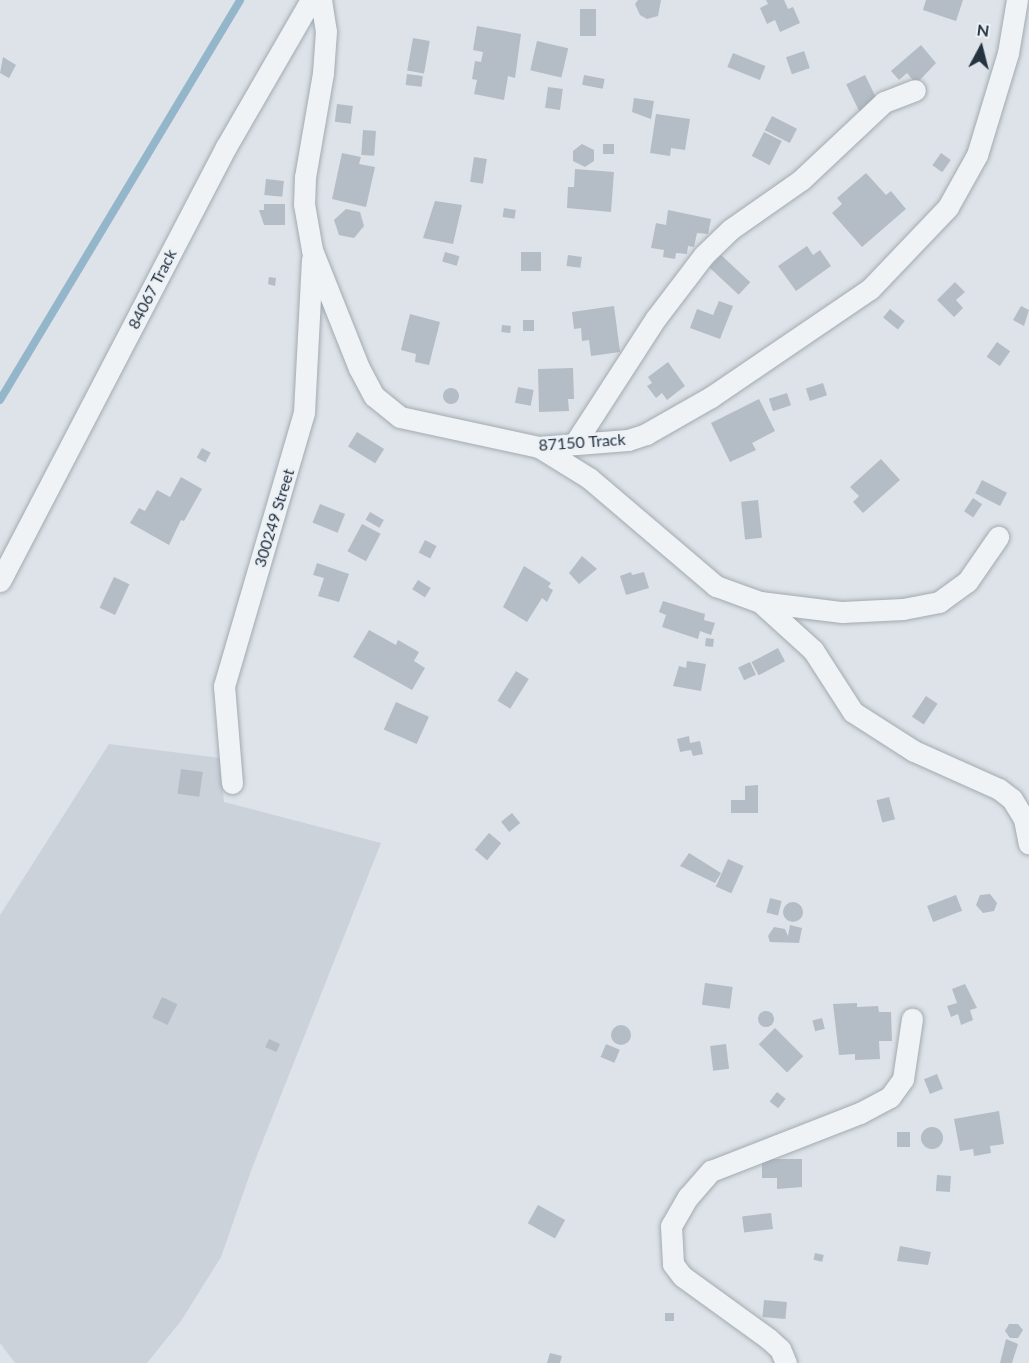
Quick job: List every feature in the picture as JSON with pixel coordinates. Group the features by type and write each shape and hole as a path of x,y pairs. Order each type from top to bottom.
{"street":[{"name":"84067 Track","path":"0,581 226,147 311,0"},
{"name":"87150 Track","path":"321,0 326,31 323,74 304,177 304,204 312,250 359,368 374,396 386,407 415,422 539,447 628,440 659,428 720,391 878,281 948,207 977,155 1008,53 1017,0"},
{"path":"575,443 649,328 704,255 731,229 801,180 885,102 915,90"},
{"name":"300249 Street","path":"232,783 224,686 304,412 312,250"},
{"path":"539,447 589,478 716,586 760,602 842,612 903,609 939,602 967,582 998,537"},
{"path":"760,602 813,650 853,712 914,751 999,789 1012,799 1024,819 1029,844"},
{"path":"786,1363 780,1349 770,1339 682,1276 673,1264 671,1227 687,1197 711,1170 860,1113 890,1097 903,1079 912,1020"}],"shaded area":[{"path":"109,744 220,758 224,802 381,843 252,1168 221,1257 181,1321 147,1363 15,1363 0,1343 0,915"}],"building":[{"path":"638,0 661,0 658,16 647,19 640,15 635,4"},
{"path":"766,0 784,0 788,9 793,7 800,23 780,32 775,20 767,24 760,8 768,4"},
{"path":"926,0 963,0 956,21 923,10"},
{"path":"580,9 596,9 596,36 580,36"},
{"path":"477,26 521,34 515,78 508,76 504,100 474,94 477,80 472,79 475,61 481,62 483,52 473,50"},
{"path":"413,38 430,41 424,73 407,70"},
{"path":"537,41 568,48 561,77 530,70"},
{"path":"921,45 936,63 916,84 907,73 899,80 891,71"},
{"path":"804,51 810,68 792,74 786,57"},
{"path":"733,53 765,66 760,80 727,67"},
{"path":"3,57 16,65 9,78 0,73"},
{"path":"407,74 423,76 422,87 406,85"},
{"path":"584,75 605,79 603,89 582,85"},
{"path":"865,75 878,102 859,111 846,84"},
{"path":"548,87 563,89 560,110 545,108"},
{"path":"634,98 654,101 651,119 632,112"},
{"path":"337,104 353,106 351,124 335,122"},
{"path":"656,114 690,119 685,150 671,148 670,156 650,153"},
{"path":"772,116 797,129 790,143 765,130"},
{"path":"363,130 376,131 374,156 361,155"},
{"path":"764,132 782,141 770,165 752,156"},
{"path":"582,144 594,150 594,161 585,167 573,161 573,151"},
{"path":"603,144 614,144 614,154 603,154"},
{"path":"342,153 361,157 359,164 375,167 366,207 332,199"},
{"path":"941,153 951,160 942,172 932,165"},
{"path":"474,157 487,159 483,184 470,182"},
{"path":"575,169 614,172 611,212 567,208 568,187 574,187"},
{"path":"866,173 886,195 891,191 906,209 862,247 832,213 842,204 837,198"},
{"path":"266,179 284,181 282,197 264,195"},
{"path":"435,201 462,205 453,244 423,238"},
{"path":"264,204 285,204 285,225 264,225 259,210 264,210"},
{"path":"504,208 516,210 514,219 503,217"},
{"path":"346,209 360,212 364,226 354,238 339,235 334,220"},
{"path":"668,210 711,219 708,234 697,233 694,247 688,246 687,254 676,253 675,259 663,257 664,250 651,248 656,223 666,225"},
{"path":"807,246 813,255 820,250 831,266 796,291 778,266"},
{"path":"445,252 459,256 457,266 442,262"},
{"path":"521,252 541,252 541,271 521,271"},
{"path":"568,255 582,257 580,268 566,266"},
{"path":"721,255 750,282 739,295 709,267"},
{"path":"269,277 276,278 275,286 268,284"},
{"path":"955,282 965,292 956,300 963,308 954,317 937,300"},
{"path":"719,301 733,306 720,339 690,328 697,309 713,315"},
{"path":"614,306 620,352 591,356 589,340 582,341 581,328 574,329 572,312"},
{"path":"1021,306 1029,310 1024,326 1013,320"},
{"path":"890,309 905,321 898,330 883,318"},
{"path":"410,314 440,322 429,365 415,362 416,354 401,350"},
{"path":"523,320 534,320 534,331 523,331"},
{"path":"502,325 511,326 510,333 501,332"},
{"path":"997,342 1010,351 1000,366 987,357"},
{"path":"668,362 685,386 667,400 662,393 656,398 647,386 652,383 648,377"},
{"path":"573,368 574,399 568,399 569,411 539,412 538,369"},
{"path":"823,383 827,395 810,401 806,389"},
{"path":"518,387 534,390 531,406 515,403"},
{"path":"448,388 454,388 459,396 457,402 448,404 443,399 443,393"},
{"path":"787,393 791,405 773,411 769,399"},
{"path":"759,399 775,431 752,443 756,450 730,462 711,423"},
{"path":"357,432 384,449 375,463 348,446"},
{"path":"202,448 211,453 205,462 197,458"},
{"path":"881,459 900,480 863,513 853,502 859,496 850,487"},
{"path":"181,477 202,489 184,521 181,520 169,545 130,523 139,508 145,511 157,490 170,497"},
{"path":"982,480 1007,493 1000,506 975,493"},
{"path":"973,498 982,504 973,517 964,511"},
{"path":"758,500 762,538 745,540 741,502"},
{"path":"320,504 345,514 338,533 313,523"},
{"path":"370,512 384,520 379,528 366,520"},
{"path":"362,524 381,534 366,561 347,551"},
{"path":"425,540 437,546 430,558 419,552"},
{"path":"582,556 597,569 579,584 569,573"},
{"path":"317,563 349,574 339,602 318,596 324,578 313,575"},
{"path":"524,566 551,583 548,587 553,590 547,602 542,598 527,622 503,607"},
{"path":"631,572 632,575 644,572 649,588 626,595 620,576"},
{"path":"114,577 129,584 115,615 100,608"},
{"path":"418,580 431,588 425,597 412,589"},
{"path":"663,601 705,614 704,620 715,623 711,635 700,631 698,639 662,627 666,615 659,612"},
{"path":"369,630 396,645 398,640 419,652 414,661 425,668 412,690 353,657"},
{"path":"706,638 714,639 713,647 705,646"},
{"path":"778,648 785,661 759,675 752,662"},
{"path":"687,661 706,664 701,691 673,686 679,666 686,668"},
{"path":"750,662 756,675 744,680 738,667"},
{"path":"516,671 529,679 510,709 497,701"},
{"path":"926,696 938,704 924,725 912,717"},
{"path":"396,702 429,717 417,744 384,729"},
{"path":"689,736 690,743 700,741 703,754 693,756 691,750 680,752 677,739"},
{"path":"181,769 203,772 199,797 178,794"},
{"path":"758,785 758,813 731,813 731,800 745,800 745,786"},
{"path":"889,797 895,819 882,823 876,800"},
{"path":"512,813 520,823 509,832 501,822"},
{"path":"489,833 501,843 487,860 475,850"},
{"path":"689,853 721,873 715,883 680,866"},
{"path":"728,859 744,866 731,893 716,886"},
{"path":"990,894 997,903 994,911 983,913 976,905 980,895"},
{"path":"956,895 962,911 933,922 927,906"},
{"path":"770,898 782,901 778,915 766,913"},
{"path":"793,902 800,905 803,912 800,919 793,922 786,919 783,912 786,905"},
{"path":"790,925 802,928 799,943 770,942 768,936 774,927 785,929 788,936"},
{"path":"705,983 733,987 730,1009 702,1005"},
{"path":"965,984 977,1008 970,1010 973,1020 961,1025 958,1014 951,1017 947,1006 957,1003 952,989"},
{"path":"162,997 177,1004 168,1025 152,1018"},
{"path":"857,1003 857,1007 878,1006 879,1012 891,1012 892,1041 879,1041 880,1059 855,1060 855,1054 839,1055 833,1004"},
{"path":"763,1011 769,1011 774,1019 772,1025 763,1027 758,1022 758,1016"},
{"path":"822,1018 825,1029 815,1031 812,1021"},
{"path":"621,1025 628,1028 631,1035 628,1042 621,1045 614,1042 611,1035 614,1028"},
{"path":"775,1028 803,1056 787,1073 759,1044"},
{"path":"269,1039 280,1044 276,1052 265,1047"},
{"path":"606,1044 620,1050 614,1063 601,1057"},
{"path":"726,1044 729,1069 713,1071 710,1046"},
{"path":"937,1074 943,1089 930,1094 924,1079"},
{"path":"777,1092 786,1099 778,1108 770,1101"},
{"path":"999,1111 1004,1144 990,1146 991,1153 974,1156 973,1149 960,1151 954,1119"},
{"path":"932,1127 940,1130 943,1138 940,1146 932,1149 924,1146 921,1138 924,1130"},
{"path":"897,1132 910,1132 910,1147 897,1147"},
{"path":"762,1159 802,1159 802,1187 777,1189 777,1178 762,1178"},
{"path":"937,1175 951,1176 950,1192 936,1191"},
{"path":"538,1205 565,1220 555,1238 528,1223"},
{"path":"771,1213 773,1229 744,1232 742,1217"},
{"path":"900,1246 931,1252 928,1265 897,1261"},
{"path":"815,1253 824,1255 822,1262 813,1260"},
{"path":"764,1300 787,1302 785,1319 763,1317"},
{"path":"665,1313 674,1313 674,1321 665,1321"},
{"path":"1009,1324 1018,1324 1023,1330 1018,1338 1010,1338 1005,1331"},
{"path":"1006,1339 1018,1344 1012,1363 1000,1363"},
{"path":"550,1353 562,1356 560,1363 547,1363"}],"waterway":[{"path":"0,400 240,0"}]}
